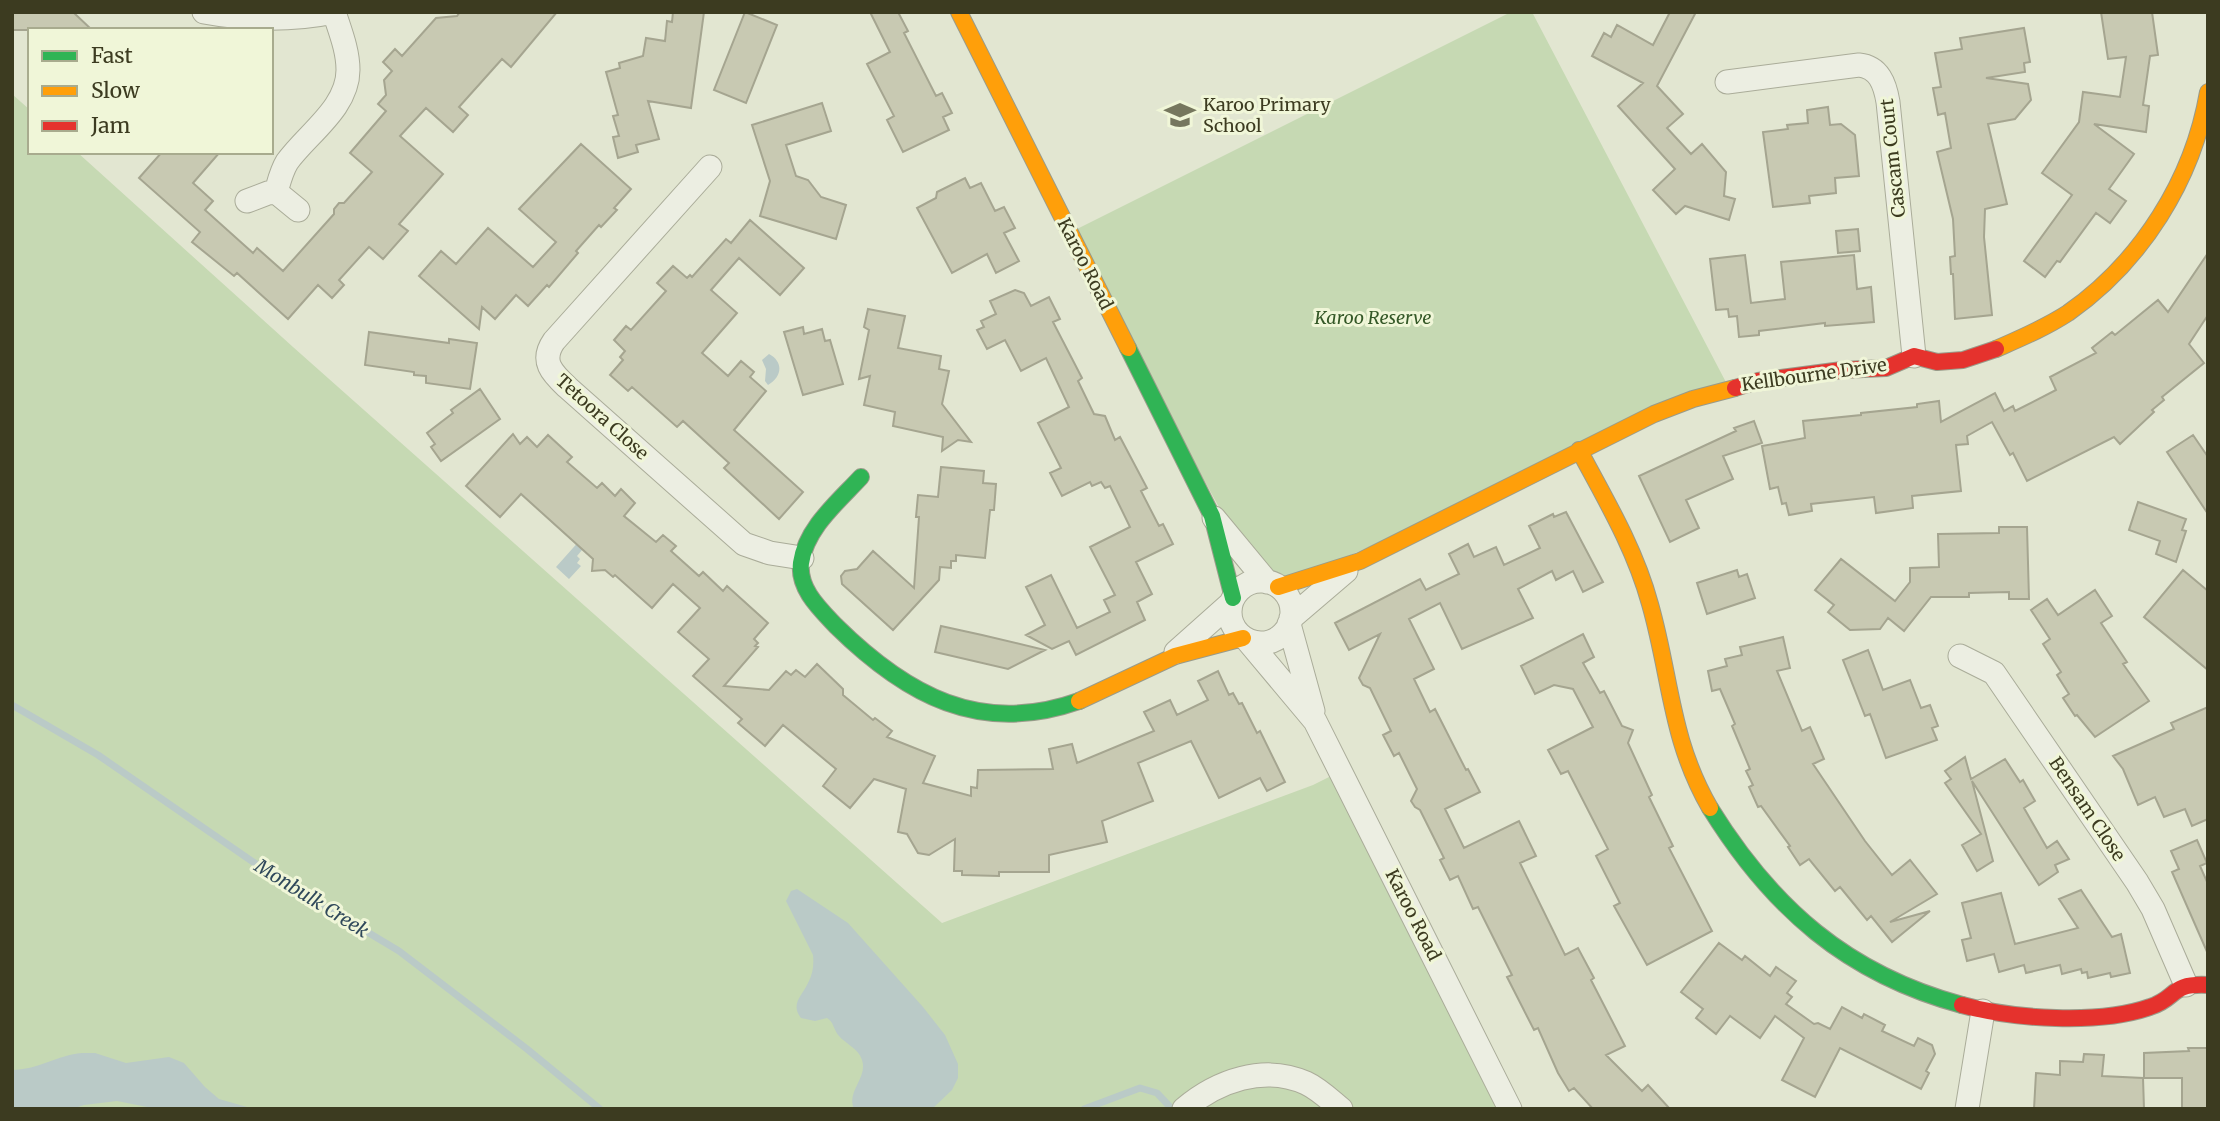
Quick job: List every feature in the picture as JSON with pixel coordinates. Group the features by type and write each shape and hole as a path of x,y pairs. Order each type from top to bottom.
{"street":[{"path":"204,12 264,19 292,19 334,12 346,53 346,85 330,113 287,163 276,192"},
{"name":"Karoo Road","path":"960,12 1212,516 1232,601"},
{"name":"Cascam Court","path":"1727,82 1859,65 1872,68 1882,79 1888,102 1914,356"},
{"path":"1914,356 1947,363 1994,350 2045,327 2100,288 2151,231 2169,202 2186,170 2204,116 2208,92"},
{"name":"Tetoora Close","path":"710,167 554,341 548,351 547,362 559,379 744,544 770,553 802,558"},
{"path":"247,201 276,192 298,210"},
{"name":"Kellbourne Drive","path":"1273,584 1360,561 1654,414 1729,388 1794,375 1886,368 1914,356"},
{"path":"1580,450 1625,539 1646,588 1658,633 1671,710 1684,754 1714,820 1742,860 1793,915 1845,955 1887,978 1932,996 1983,1011 2070,1017 2119,1012 2152,1006 2197,985"},
{"path":"861,477 814,530 806,543 802,558 803,584 807,592 857,643 897,677 924,694 972,710 1016,713 1059,707 1100,693 1169,659 1245,639"},
{"name":"Karoo Road","path":"1212,516 1273,584"},
{"name":"Kellbourne Drive","path":"1290,621 1360,561"},
{"path":"1169,659 1232,601 1244,586 1259,581 1273,584 1289,600 1290,621 1285,632 1272,641 1256,643 1245,639 1231,623 1232,601"},
{"name":"Karoo Road","path":"1290,621 1315,721 1510,1109"},
{"name":"Karoo Road","path":"1245,639 1315,721"},
{"name":"Bensam Close","path":"1961,656 1994,673 2137,882 2197,985"},
{"path":"1967,1109 1983,1011"},
{"path":"1192,1102 1216,1087 1247,1076 1278,1076 1304,1082 1341,1109"}],"green space":[{"name":"Karoo Reserve","path":"1511,12 1532,12 1729,388 1278,587 1244,553 1069,233"},
{"path":"12,94 28,108 28,154 79,154 942,923 1313,785 1341,771 1510,1109 12,1109"}],"shaded area":[{"path":"769,354 777,361 779,370 776,378 768,385 762,360"},
{"path":"581,539 587,544 577,556 580,559 577,563 581,566 569,579 556,567"},
{"path":"797,889 848,923 945,1035 958,1064 958,1078 952,1090 932,1109 854,1109 853,1096 863,1067 860,1056 839,1036 827,1018 815,1021 801,1018 798,1013 798,1000 813,969 813,955 786,901 791,891"},
{"path":"95,1053 126,1063 169,1057 184,1063 219,1099 254,1109 157,1109 117,1101 72,1109 12,1109 12,1070 30,1068 64,1056"}],"building":[{"path":"12,12 73,12 90,28 28,28 12,30"},
{"path":"460,12 557,12 511,67 502,59 459,107 468,115 453,132 426,108 400,136 443,174 399,224 408,231 383,259 369,247 339,280 344,285 332,298 318,285 288,319 237,273 234,276 192,242 200,232 139,178 160,154 218,154 193,183 213,201 205,210 253,253 257,248 283,271 334,214 339,203 344,203 372,172 350,153 386,111 378,104 386,95 384,80 392,71 383,62 395,49 402,56 436,18 457,16"},
{"path":"673,12 704,12 691,108 648,101 659,139 636,145 638,152 618,158 613,137 619,136 613,116 618,115 606,72 620,68 619,63 643,56 646,38 665,41 667,21 672,22"},
{"path":"745,12 777,25 746,103 714,90"},
{"path":"870,12 898,12 908,31 904,33 936,96 942,93 952,113 943,117 949,130 903,152 887,120 894,116 867,64 890,52"},
{"path":"1670,12 1696,12 1657,86 1683,114 1667,128 1691,154 1702,144 1726,172 1724,196 1735,199 1729,220 1685,206 1676,214 1653,190 1675,169 1618,106 1643,83 1592,56 1604,33 1611,37 1617,25 1653,45"},
{"path":"2101,12 2152,12 2158,55 2150,56 2143,105 2149,106 2146,132 2094,124 2134,154 2109,189 2126,201 2110,223 2096,213 2060,262 2057,261 2045,277 2024,261 2072,195 2042,173 2079,122 2083,92 2120,97 2126,57 2108,59"},
{"path":"2024,28 2030,62 2024,63 2025,72 1986,78 2028,84 2031,100 2015,119 1988,124 2007,204 1985,209 1984,237 1992,315 1955,319 1950,257 1955,256 1953,219 1937,152 1951,148 1945,113 1938,115 1933,88 1941,87 1935,53 1962,49 1960,38"},
{"path":"822,103 831,131 786,145 796,176 808,180 821,197 846,205 836,239 760,216 770,181 752,125"},
{"path":"1828,107 1830,125 1841,124 1855,135 1859,176 1835,178 1836,193 1809,196 1810,203 1773,207 1763,132 1788,129 1787,125 1808,123 1807,110"},
{"path":"581,144 631,189 614,208 617,210 601,227 599,225 576,251 578,253 549,287 547,285 528,306 516,295 495,319 482,307 479,329 419,276 441,251 456,264 488,228 533,267 556,242 519,209"},
{"path":"965,178 970,188 981,183 995,211 1004,207 1015,228 1004,233 1019,261 996,273 987,254 952,273 917,208 936,198 937,192"},
{"path":"750,220 804,268 780,295 739,258 711,290 737,313 702,353 728,376 741,361 754,372 750,377 766,391 734,430 803,492 779,519 724,468 729,463 683,421 677,427 632,387 628,391 610,375 623,360 620,357 625,351 614,340 626,326 631,330 666,291 657,283 673,266 687,278 690,275 692,277 726,239 731,243"},
{"path":"1858,229 1860,251 1838,253 1836,231"},
{"path":"2208,253 2208,315 2189,344 2204,363 2162,397 2164,400 2152,410 2154,412 2120,444 2114,437 2027,481 2013,453 2010,455 1992,422 1967,436 1968,444 1956,445 1961,491 1912,496 1913,508 1876,513 1874,497 1811,504 1812,511 1789,515 1786,503 1782,504 1778,487 1770,489 1762,446 1805,438 1803,421 1917,407 1917,404 1939,401 1941,422 1995,393 2004,411 2013,406 2015,411 2056,390 2050,377 2096,353 2092,348 2112,332 2115,335 2158,300 2168,312"},
{"path":"1745,255 1751,303 1785,299 1781,262 1854,255 1857,289 1871,287 1874,322 1825,326 1825,323 1759,331 1759,335 1739,337 1737,316 1729,317 1728,309 1716,310 1710,259"},
{"path":"1015,290 1024,293 1031,306 1049,297 1060,319 1053,322 1082,378 1078,381 1094,414 1105,416 1115,440 1120,437 1147,488 1141,491 1159,526 1163,524 1173,544 1136,562 1152,594 1137,602 1145,620 1076,655 1069,641 1052,649 1026,635 1045,625 1026,587 1051,575 1077,628 1110,612 1104,600 1115,595 1090,547 1130,527 1110,486 1105,488 1101,482 1092,486 1090,482 1062,496 1050,473 1061,468 1038,423 1069,407 1046,358 1021,371 1005,340 987,349 977,330 984,327 981,321 996,314 990,301"},
{"path":"868,309 905,316 898,348 941,356 939,369 949,371 942,404 971,442 958,440 942,451 943,437 893,426 895,412 864,405 870,376 859,379 869,330 864,327"},
{"path":"803,327 804,334 822,329 825,341 830,340 843,384 803,395 784,332"},
{"path":"369,332 449,343 449,339 477,343 470,389 426,383 426,376 414,375 414,372 365,365"},
{"path":"480,389 500,419 441,461 431,447 435,444 427,433 453,413 451,410"},
{"path":"1754,421 1762,443 1723,456 1733,479 1686,500 1699,528 1670,542 1639,476 1736,431 1734,428"},
{"path":"513,434 520,444 527,437 537,447 548,435 572,457 567,462 597,488 602,483 615,496 621,489 635,503 624,516 656,542 663,535 676,546 671,551 699,576 703,572 723,591 727,586 768,623 754,639 758,643 755,646 758,647 724,686 769,690 786,671 791,675 796,670 805,677 817,664 843,689 843,695 873,720 875,718 892,731 887,737 935,756 923,783 971,796 971,787 977,788 978,770 1053,769 1049,749 1072,744 1077,763 1154,731 1144,712 1170,700 1177,715 1208,700 1198,681 1218,671 1229,695 1233,693 1239,704 1242,703 1257,733 1260,731 1285,782 1267,791 1260,778 1219,798 1191,741 1138,763 1153,801 1102,821 1107,842 1049,855 1049,872 999,872 999,876 962,875 962,871 954,871 955,839 929,855 918,853 907,834 898,832 906,789 874,779 850,808 823,786 836,769 783,725 765,746 738,723 742,719 693,676 709,659 678,632 700,608 673,584 652,608 615,575 613,577 605,570 592,571 593,559 521,494 500,517 466,486"},
{"path":"2193,435 2208,457 2208,514 2167,452"},
{"path":"941,467 984,471 983,483 996,484 994,510 990,510 985,558 956,555 956,561 951,561 951,568 940,567 939,580 893,630 842,584 841,576 845,571 857,569 873,551 914,588 918,495 938,497"},
{"path":"2138,502 2186,519 2182,530 2186,531 2176,562 2156,554 2160,541 2129,530"},
{"path":"1566,512 1603,582 1583,592 1573,571 1556,580 1552,571 1518,589 1533,618 1462,649 1440,603 1409,619 1434,669 1414,679 1430,712 1435,709 1480,792 1445,809 1464,848 1519,821 1536,856 1520,863 1565,955 1578,948 1594,978 1591,980 1625,1046 1606,1055 1642,1091 1648,1085 1670,1109 1593,1109 1574,1088 1569,1091 1538,1028 1534,1030 1507,977 1512,975 1478,907 1473,909 1458,876 1450,880 1440,860 1444,858 1420,810 1411,801 1417,789 1399,753 1394,756 1383,735 1391,731 1370,688 1363,685 1359,678 1380,634 1349,650 1335,623 1420,579 1426,590 1459,574 1449,554 1468,544 1474,557 1496,547 1504,565 1540,548 1529,526 1553,514 1554,517"},
{"path":"1999,527 2027,527 2029,599 2009,599 2009,592 1969,593 1969,597 1931,597 1904,631 1888,618 1880,629 1850,630 1828,612 1834,605 1815,590 1841,559 1895,601 1910,582 1910,568 1939,567 1938,534 1999,533"},
{"path":"1737,570 1739,577 1747,574 1755,598 1707,614 1697,583"},
{"path":"2183,570 2208,591 2208,670 2144,617"},
{"path":"2095,590 2112,616 2101,623 2127,662 2123,664 2149,701 2095,737 2077,715 2075,716 2063,698 2069,694 2057,675 2061,672 2043,644 2050,639 2031,610 2047,599 2058,615"},
{"path":"941,626 1045,650 1008,669 935,652"},
{"path":"1583,634 1594,657 1583,663 1600,693 1604,691 1622,726 1633,730 1628,743 1652,795 1649,797 1673,846 1669,848 1712,931 1647,965 1614,906 1620,903 1596,856 1608,849 1568,771 1561,774 1548,750 1593,727 1573,689 1554,685 1535,694 1521,666"},
{"path":"1783,637 1790,668 1777,671 1802,731 1810,727 1824,759 1813,764 1865,841 1892,875 1910,860 1937,894 1890,922 1930,911 1892,942 1871,916 1867,920 1840,887 1835,891 1809,859 1800,865 1788,847 1790,846 1761,806 1758,807 1749,787 1753,785 1746,771 1750,769 1732,726 1735,724 1720,689 1712,691 1708,671 1727,666 1725,659 1742,655 1740,647"},
{"path":"1868,650 1883,690 1910,680 1921,708 1930,705 1938,726 1932,728 1937,740 1886,758 1870,714 1865,716 1843,660"},
{"path":"2208,707 2208,819 2192,826 2185,809 2164,817 2155,797 2138,805 2123,769 2113,756 2174,729 2171,723"},
{"path":"1965,757 1971,779 2005,759 2020,782 2023,780 2035,801 2024,808 2047,848 2057,841 2069,859 2055,865 2058,872 2039,885 1972,781 1993,861 1977,871 1962,845 1981,834 1945,783 1951,779 1945,771"},
{"path":"2197,840 2207,863 2200,866 2208,884 2208,954 2172,872 2179,869 2171,851"},
{"path":"2081,890 2112,937 2121,934 2130,973 2111,977 2110,973 2088,978 2087,972 2082,973 2081,969 2062,974 2060,965 2026,973 2024,965 1999,972 1994,954 1967,961 1962,940 1971,938 1962,903 2001,893 2015,944 2078,928 2059,899"},
{"path":"1719,943 1742,960 1745,956 1770,976 1776,967 1796,981 1787,993 1792,997 1786,1004 1814,1024 1818,1023 1830,1029 1842,1007 1862,1018 1864,1014 1885,1025 1882,1031 1914,1046 1918,1038 1932,1045 1935,1054 1921,1089 1840,1048 1815,1097 1782,1080 1804,1038 1775,1016 1760,1038 1730,1016 1716,1034 1696,1018 1703,1009 1681,992"},
{"path":"2188,1048 2208,1048 2208,1109 2182,1109 2182,1078 2144,1078 2144,1053 2189,1051"},
{"path":"2084,1054 2104,1055 2102,1076 2143,1078 2144,1109 2034,1109 2036,1073 2060,1075 2060,1061 2083,1062"}],"waterway":[{"name":"Monbulk Creek","path":"12,705 98,755 272,875 399,951 600,1109"},
{"name":"Monbulk Creek","path":"1084,1109 1140,1088 1157,1093 1172,1109"}],"traffic: fast":[{"path":"1128,348 1212,516 1233,598"},
{"path":"861,477 816,527 809,538 801,563 807,590 836,626 890,672 947,702 977,711 1009,714 1043,711 1079,701"},
{"path":"1710,808 1759,877 1816,932 1883,975 1921,992 1962,1005"}],"traffic: slow":[{"path":"959,12 1128,348"},
{"path":"1996,349 2068,313 2119,269 2140,244 2160,216 2190,156 2201,125 2208,92"},
{"path":"1278,587 1360,561 1654,414 1693,399 1735,388"},
{"path":"1579,450 1619,525 1644,584 1679,732 1697,782 1710,808"},
{"path":"1079,701 1175,656 1243,638"}],"traffic: jam":[{"path":"1735,388 1758,381 1842,370 1886,368 1914,356 1937,362 1963,360 1996,349"},
{"path":"1962,1005 2030,1017 2082,1018 2129,1013 2159,1003 2186,986 2208,985"}],"place":[{"name":"Karoo Primary School","path":"1180,115"}]}
